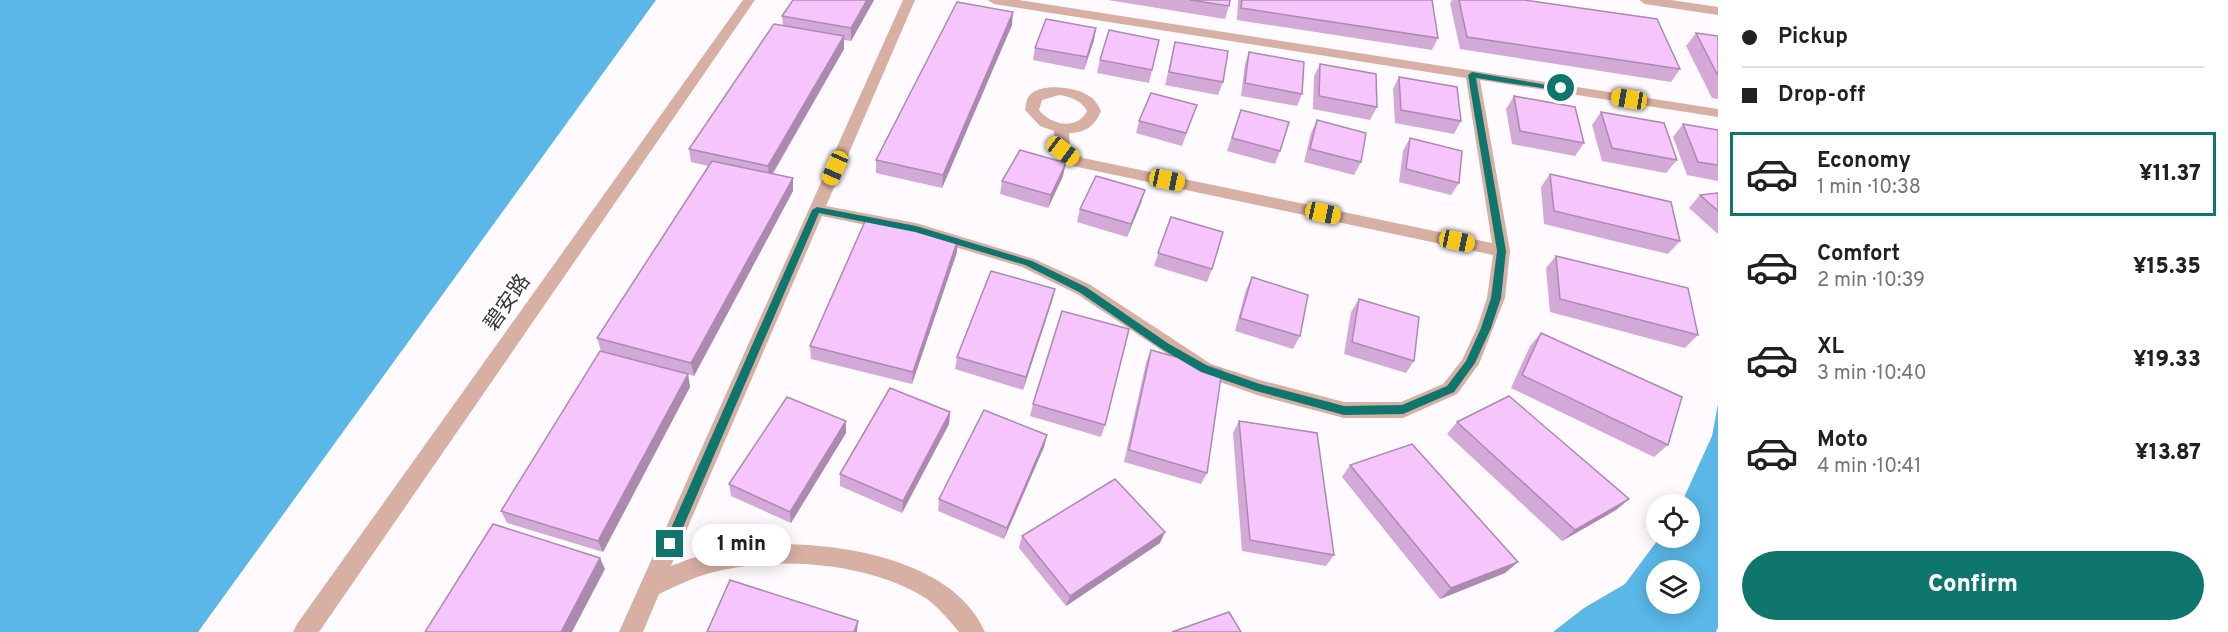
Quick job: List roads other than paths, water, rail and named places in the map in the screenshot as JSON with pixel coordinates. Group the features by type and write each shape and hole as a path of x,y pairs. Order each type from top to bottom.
{"street":[{"name":"碧安路","path":"305,632 749,0"},
{"path":"631,632 909,0"},
{"path":"994,0 1718,113"},
{"path":"1645,0 1718,11"},
{"path":"817,210 916,229 1028,263 1083,289 1204,369 1260,388 1344,410 1403,410 1450,389 1470,363 1486,328 1496,298 1502,251 1472,75"},
{"path":"1060,128 1063,151 1078,162 1502,251"},
{"path":"652,586 679,572 719,560 748,555 855,560 894,572 936,593 973,632"}],"water":[{"path":"0,0 656,0 198,632 0,632"},
{"path":"1718,404 1718,627 1716,632 1553,632 1584,608 1625,584 1652,548 1700,548 1700,494 1686,494 1712,436"}]}
